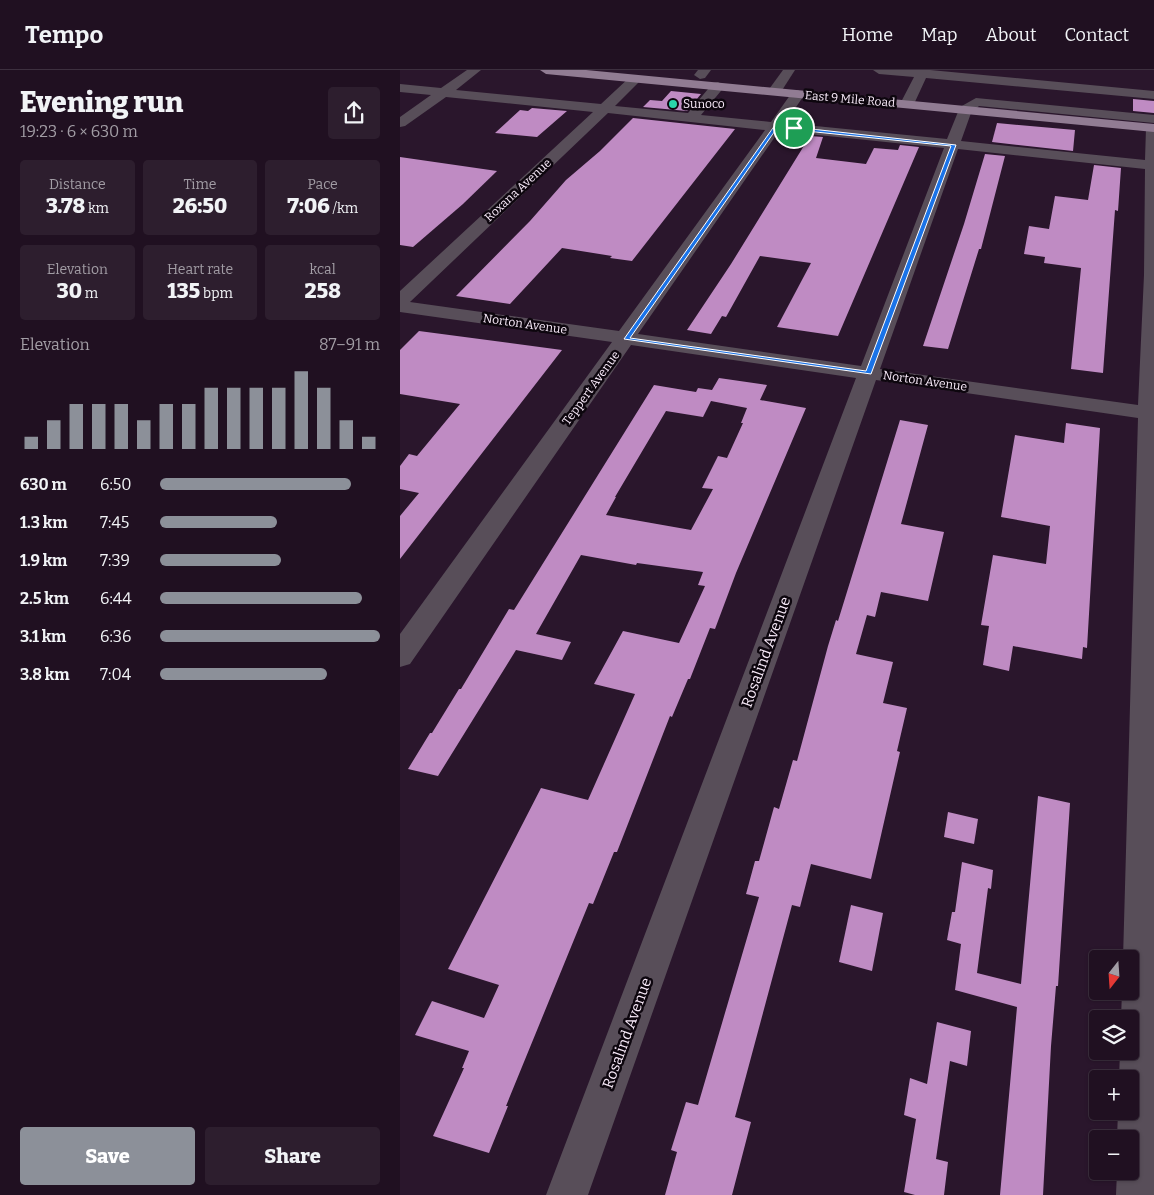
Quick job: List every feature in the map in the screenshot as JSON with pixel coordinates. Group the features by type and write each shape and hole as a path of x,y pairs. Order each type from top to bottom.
{"main road":[{"name":"East 9 Mile Road","path":"546,70 601,72 636,79 967,110"},
{"path":"1020,111 1125,121 1154,128"}],"street":[{"path":"400,123 475,70"},
{"path":"774,92 788,70"},
{"path":"879,70 980,74 1024,83 1154,95"},
{"path":"907,104 924,72"},
{"name":"Roxana Avenue","path":"400,301 636,79"},
{"path":"1020,111 1024,83"},
{"path":"691,118 718,86"},
{"path":"1054,104 1057,86"},
{"path":"400,88 954,145 1154,163"},
{"path":"1110,113 1112,91"},
{"name":"Teppert Avenue","path":"400,656 798,94"},
{"path":"1089,94 1088,108 1110,113 1125,121 1154,119"},
{"path":"967,110 976,102 1020,111 1110,113"},
{"name":"Rosalind Avenue","path":"567,1195 967,110"},
{"path":"1137,1195 1154,275 1154,128"},
{"name":"Norton Avenue","path":"400,306 1151,414"}],"building":[{"path":"671,91 701,94 687,111 643,107 650,100 662,101"},
{"path":"1133,99 1154,101 1154,113 1133,111"},
{"path":"532,108 567,111 537,137 495,133 520,110 528,111"},
{"path":"633,118 735,129 632,261 562,248 510,304 456,296 530,221 566,180 600,151"},
{"path":"997,123 1075,130 1073,151 992,142"},
{"path":"810,136 823,137 816,158 866,164 874,148 898,150 900,145 919,147 838,336 777,327 811,263 760,256 726,317 722,316 711,334 687,330 731,264"},
{"path":"985,154 1005,156 981,249 979,249 948,349 923,346 964,224"},
{"path":"400,157 497,171 463,204 413,247 400,245"},
{"path":"1094,165 1121,168 1118,211 1115,210 1103,373 1071,369 1081,268 1044,263 1045,257 1024,254 1029,226 1049,229 1055,196 1088,200"},
{"path":"419,331 562,350 400,559 400,516 419,493 400,489 400,466 409,454 417,456 460,404 400,394 400,350"},
{"path":"719,378 767,385 760,400 806,408 736,573 715,629 710,628 690,679 688,679 672,717 670,716 617,852 614,852 593,904 589,903 506,1106 508,1106 489,1153 433,1136 464,1068 462,1068 469,1051 415,1035 432,1001 484,1018 499,985 448,969 541,788 588,800 635,694 594,684 623,631 679,643 705,586 698,585 703,572 637,563 636,565 581,555 536,634 571,642 562,660 516,650 438,776 408,769 459,689 461,689 509,609 514,610 654,385 696,392 698,388 712,390","holes":["711,401 747,408 741,423 743,423 727,458 718,456 702,488 713,489 691,530 606,515 666,411 703,417"]},
{"path":"900,420 928,425 901,524 944,532 928,601 881,592 875,617 867,615 856,654 893,662 883,703 907,708 897,751 900,752 871,879 811,864 800,907 792,905 735,1117 751,1122 732,1195 665,1195 677,1152 671,1150 686,1102 698,1105 759,897 746,894 755,861 759,861 774,807 779,809 793,760 797,761 828,646 836,620 838,621"},
{"path":"1066,423 1100,428 1087,648 1083,647 1082,659 1013,646 1009,671 983,665 989,626 981,625 993,555 1046,564 1050,526 1001,517 1015,435 1064,443"},
{"path":"1038,796 1070,803 1058,986 1056,986 1051,1046 1043,1195 1000,1195 1017,1007 955,990 961,944 947,940 952,912 955,912 962,862 993,870 991,889 988,888 977,973 1021,984"},
{"path":"948,812 978,819 974,844 944,837"},
{"path":"851,905 883,913 872,971 839,962"},
{"path":"937,1022 971,1031 967,1066 950,1061 936,1159 948,1162 944,1195 915,1195 904,1192 916,1119 904,1115 910,1078 927,1084"}],"place":[{"name":"Sunoco","path":"673,104"}],"route":[{"path":"776,126 794,128 954,145 869,373 626,339 776,126"}]}
